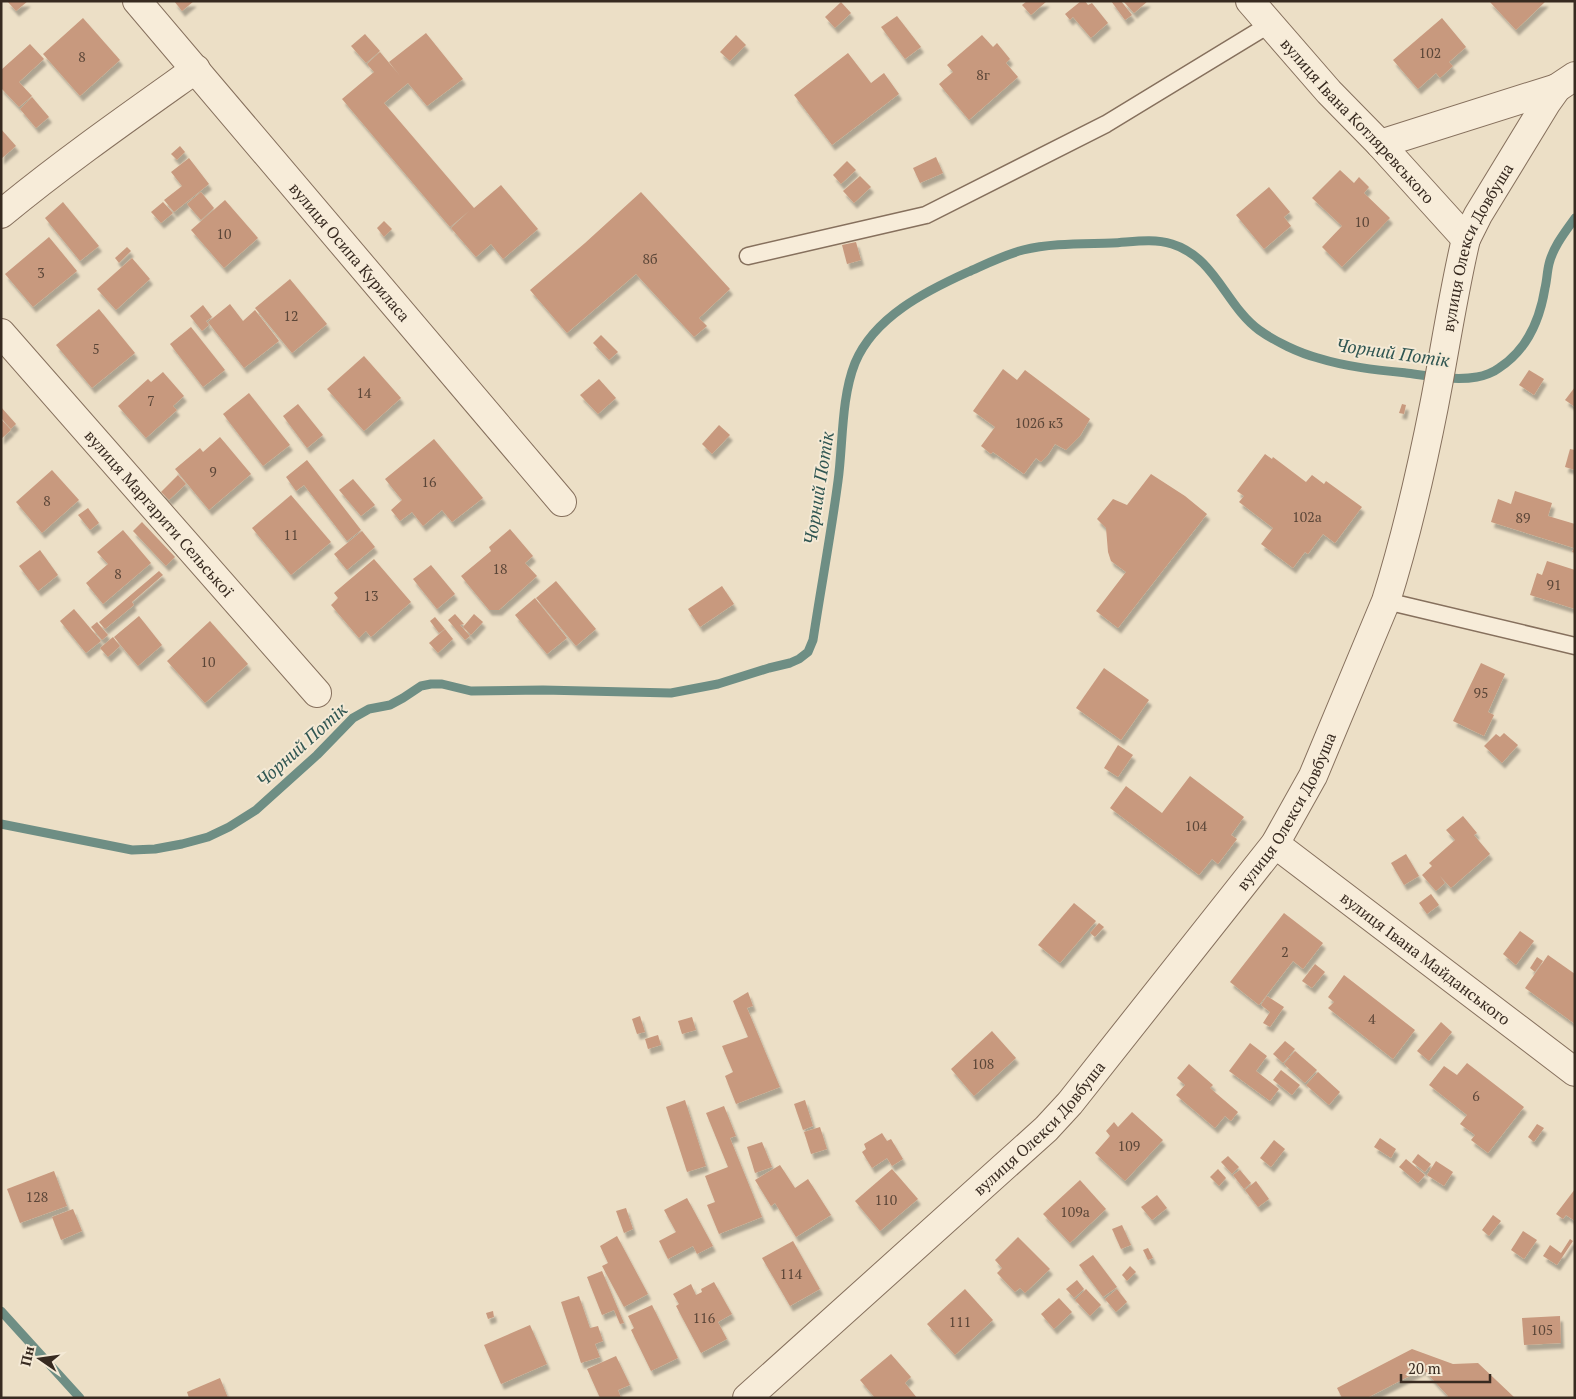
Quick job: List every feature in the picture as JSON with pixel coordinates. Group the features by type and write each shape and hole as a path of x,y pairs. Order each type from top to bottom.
{"street":[{"name":"вулиця Осипа Куриласа","path":"137,1 562,502"},
{"name":"вулиця Івана Котляревського","path":"1250,1 1329,92 1380,144 1466,238"},
{"path":"1,214 108,131 196,69"},
{"path":"1380,144 1566,82"},
{"name":"вулиця Олекси Довбуша","path":"747,1398 1046,1129 1070,1103 1275,844 1313,776 1386,601 1413,504 1466,238 1537,117 1566,82"},
{"name":"вулиця Маргарити Сельської","path":"1,333 317,693"},
{"name":"вулиця Івана Майданського","path":"1275,844 1575,1072"}],"lane":[{"path":"748,256 926,214 1106,124 1270,24"},
{"path":"1386,601 1575,646"}],"building":[{"path":"7,1 28,1 16,11"},
{"path":"174,1 194,1 182,11"},
{"path":"1027,1 1047,1 1031,15 1022,5"},
{"path":"1081,1 1085,1 1088,5 1092,3 1108,23 1091,38 1073,17 1070,20 1065,14"},
{"path":"1111,1 1121,1 1132,15 1125,20"},
{"path":"1123,1 1148,1 1134,13"},
{"path":"1489,1 1546,1 1516,30"},
{"path":"841,2 851,13 835,28 825,17"},
{"path":"897,16 921,47 905,59 881,27"},
{"path":"83,18 120,60 80,96 43,54"},
{"path":"1442,18 1466,47 1449,62 1453,66 1440,78 1436,73 1418,89 1393,60"},
{"path":"426,33 463,79 427,106 408,83 384,103 474,208 501,185 538,229 503,259 491,244 476,257 451,228 469,211 450,227 342,99 374,72 367,64 380,52 401,77 389,62"},
{"path":"365,34 380,51 366,63 351,46"},
{"path":"736,35 746,45 730,61 720,52"},
{"path":"982,35 993,47 997,43 1010,59 1006,63 1018,77 969,120 939,84 953,72 947,65"},
{"path":"30,44 44,59 19,82 32,96 19,107 1,88 1,70"},
{"path":"848,53 871,83 884,73 899,94 832,145 794,95"},
{"path":"32,97 49,117 36,128 20,109"},
{"path":"1,129 16,146 1,159"},
{"path":"180,146 185,152 177,160 171,154"},
{"path":"936,157 943,173 920,183 913,168"},
{"path":"189,158 209,184 174,212 164,200 182,186 171,172"},
{"path":"847,161 856,170 841,184 833,175"},
{"path":"1340,170 1354,183 1359,177 1369,187 1364,193 1390,218 1342,267 1322,247 1342,226 1312,198"},
{"path":"860,176 871,187 854,203 843,191"},
{"path":"1269,187 1290,212 1284,217 1291,226 1264,249 1236,215"},
{"path":"201,192 214,208 201,220 187,204"},
{"path":"641,192 730,289 699,318 707,326 694,337 636,274 567,333 530,290"},
{"path":"225,200 258,238 224,268 191,230"},
{"path":"63,202 99,246 80,261 45,218"},
{"path":"163,202 173,213 161,223 151,212"},
{"path":"384,221 392,229 384,237 377,228"},
{"path":"49,237 77,271 33,307 5,274"},
{"path":"856,242 861,260 847,264 842,245"},
{"path":"127,247 131,251 119,263 115,258"},
{"path":"132,258 150,279 116,310 97,289"},
{"path":"290,279 327,324 292,353 255,308"},
{"path":"230,304 243,321 255,310 279,341 244,368 208,322"},
{"path":"203,305 212,317 206,321 209,325 202,331 190,316"},
{"path":"99,309 135,353 92,388 56,345"},
{"path":"191,327 225,370 203,387 170,344"},
{"path":"601,335 618,352 609,360 593,343"},
{"path":"364,356 401,398 364,431 327,389"},
{"path":"1003,369 1017,380 1025,370 1090,419 1080,436 1066,450 1055,444 1041,462 1036,458 1024,474 993,452 991,454 981,446 995,427 973,411"},
{"path":"1529,370 1544,379 1534,395 1519,385"},
{"path":"163,372 184,396 173,406 177,410 146,438 118,406 148,379 151,382"},
{"path":"599,379 616,398 598,414 580,395"},
{"path":"1575,387 1575,407 1565,400"},
{"path":"249,393 290,445 263,466 223,414"},
{"path":"298,404 323,435 307,448 283,416"},
{"path":"1402,404 1406,405 1404,414 1399,413"},
{"path":"1,407 16,424 11,429 1,418"},
{"path":"1,419 11,430 1,439"},
{"path":"719,425 730,435 712,454 702,444"},
{"path":"220,437 251,474 209,510 175,469 200,448 203,452"},
{"path":"434,439 483,498 452,522 442,510 423,526 412,512 400,521 391,510 402,500 385,479"},
{"path":"1570,449 1575,450 1575,470 1565,467"},
{"path":"1265,454 1272,459 1273,457 1306,482 1312,475 1324,484 1326,481 1362,507 1335,543 1323,534 1308,554 1305,552 1293,568 1261,544 1273,528 1239,502 1244,496 1237,491"},
{"path":"307,460 361,530 347,541 304,485 296,491 286,477"},
{"path":"52,470 79,500 42,533 16,502"},
{"path":"1151,474 1185,496 1207,514 1118,628 1096,611 1126,572 1111,561 1108,552 1106,528 1097,519 1113,499 1127,505"},
{"path":"178,475 186,484 169,500 161,492"},
{"path":"353,479 375,505 361,516 339,490"},
{"path":"1515,491 1552,503 1548,516 1575,524 1575,553 1572,552 1574,548 1491,522 1498,499 1511,504"},
{"path":"291,495 331,542 291,575 252,528"},
{"path":"88,508 99,523 90,530 78,515"},
{"path":"142,522 175,557 166,566 133,531"},
{"path":"510,529 533,556 525,563 537,576 499,610 489,610 461,576 491,551 489,547"},
{"path":"123,530 151,563 103,604 86,583 108,564 97,552"},
{"path":"362,531 375,547 347,570 334,554"},
{"path":"40,550 58,575 38,591 19,566"},
{"path":"374,559 411,602 371,637 366,631 359,638 331,605 338,598 334,593"},
{"path":"1547,561 1575,570 1575,609 1530,595 1537,573 1542,575"},
{"path":"431,565 455,594 437,609 413,579"},
{"path":"159,571 163,575 132,602 134,605 105,629 99,622"},
{"path":"556,581 596,629 576,646 536,598"},
{"path":"722,586 734,604 700,627 688,609"},
{"path":"535,598 567,638 547,654 515,615"},
{"path":"74,609 101,641 86,653 60,621"},
{"path":"455,614 464,624 460,625 470,636 465,640 448,620"},
{"path":"474,614 483,622 471,635 463,627"},
{"path":"139,616 162,645 138,666 114,637"},
{"path":"435,617 445,629 439,633 430,621"},
{"path":"210,621 248,664 205,703 167,661"},
{"path":"97,622 108,635 102,640 91,627"},
{"path":"445,629 453,639 438,653 429,643"},
{"path":"113,637 120,646 108,657 100,648"},
{"path":"1481,663 1505,674 1488,712 1494,715 1484,736 1453,721"},
{"path":"1104,668 1149,700 1121,740 1076,708"},
{"path":"1504,733 1518,745 1502,763 1484,746 1496,734 1500,737"},
{"path":"1118,745 1133,755 1118,777 1104,768"},
{"path":"1190,776 1244,817 1231,835 1237,839 1218,864 1212,859 1199,875 1110,808 1126,786 1162,813"},
{"path":"1463,816 1477,833 1474,835 1490,854 1451,888 1440,876 1445,883 1436,891 1422,875 1432,866 1429,863 1455,840 1446,830"},
{"path":"1406,854 1419,876 1404,885 1391,863"},
{"path":"1431,894 1439,905 1427,914 1419,903"},
{"path":"1074,903 1096,921 1060,963 1038,945"},
{"path":"1284,913 1323,943 1303,969 1293,961 1259,1005 1230,982"},
{"path":"1099,923 1104,927 1095,937 1090,933"},
{"path":"1520,931 1534,941 1516,965 1503,954"},
{"path":"1548,955 1575,974 1575,1024 1525,988"},
{"path":"1537,957 1543,961 1535,972 1530,968"},
{"path":"1315,964 1325,972 1312,988 1302,981"},
{"path":"1344,975 1415,1030 1393,1059 1328,1008 1334,1002 1328,997"},
{"path":"748,992 753,1006 747,1008 780,1087 736,1104 725,1076 733,1072 722,1046 748,1037 733,1001"},
{"path":"1267,996 1284,1007 1270,1027 1263,1023 1270,1012 1261,1005"},
{"path":"640,1016 645,1032 637,1034 632,1019"},
{"path":"692,1017 696,1030 682,1034 678,1021"},
{"path":"1441,1022 1452,1032 1429,1061 1417,1051"},
{"path":"992,1031 1016,1058 974,1096 951,1069"},
{"path":"658,1035 661,1045 648,1049 645,1039"},
{"path":"1285,1041 1295,1049 1283,1063 1273,1054"},
{"path":"1250,1043 1267,1056 1256,1071 1279,1089 1270,1101 1229,1071"},
{"path":"1295,1051 1317,1070 1305,1083 1284,1064"},
{"path":"1467,1063 1524,1107 1488,1153 1471,1140 1475,1135 1460,1124 1467,1115 1429,1085 1444,1066 1457,1075"},
{"path":"1189,1064 1213,1085 1210,1088 1238,1112 1231,1121 1225,1116 1215,1128 1176,1095 1185,1085 1177,1078"},
{"path":"1281,1070 1300,1085 1292,1095 1273,1080"},
{"path":"1318,1072 1340,1092 1329,1105 1306,1085"},
{"path":"685,1100 706,1166 687,1172 666,1107"},
{"path":"805,1100 813,1126 803,1130 794,1104"},
{"path":"724,1106 736,1136 730,1138 762,1217 719,1234 707,1205 715,1202 705,1176 728,1167 706,1113"},
{"path":"1132,1112 1163,1140 1125,1181 1095,1153 1110,1136 1106,1131 1114,1122 1118,1127"},
{"path":"1537,1124 1544,1128 1534,1142 1528,1137"},
{"path":"820,1127 827,1149 811,1154 804,1132"},
{"path":"882,1133 887,1141 891,1139 903,1159 892,1166 887,1158 872,1168 862,1152 866,1149 864,1144"},
{"path":"1380,1138 1396,1149 1391,1158 1374,1147"},
{"path":"1274,1140 1285,1149 1271,1167 1260,1158"},
{"path":"762,1142 772,1167 755,1173 747,1147"},
{"path":"1418,1154 1431,1164 1425,1172 1412,1162"},
{"path":"1228,1156 1239,1167 1232,1174 1221,1162"},
{"path":"1406,1159 1425,1175 1418,1183 1399,1167"},
{"path":"1436,1161 1453,1172 1444,1186 1427,1175"},
{"path":"780,1165 795,1188 808,1179 831,1215 796,1237 775,1203 771,1206 755,1180"},
{"path":"892,1169 918,1199 880,1231 855,1201"},
{"path":"1218,1169 1226,1178 1219,1186 1210,1177"},
{"path":"1240,1170 1251,1183 1244,1189 1233,1175"},
{"path":"54,1171 67,1206 20,1223 7,1189"},
{"path":"1080,1180 1106,1209 1070,1243 1043,1214"},
{"path":"1256,1181 1269,1199 1258,1207 1245,1190"},
{"path":"1575,1189 1575,1221 1566,1215 1563,1219 1556,1214"},
{"path":"1157,1195 1167,1208 1152,1220 1141,1207"},
{"path":"687,1198 713,1246 697,1254 693,1246 668,1259 659,1241 676,1232 664,1210"},
{"path":"626,1208 633,1229 624,1233 616,1211"},
{"path":"73,1209 82,1231 61,1240 52,1217"},
{"path":"1493,1215 1501,1221 1489,1236 1482,1230"},
{"path":"1122,1225 1131,1245 1121,1249 1112,1229"},
{"path":"1523,1231 1537,1240 1524,1259 1511,1250"},
{"path":"617,1236 648,1294 624,1307 602,1266 608,1263 600,1246"},
{"path":"1018,1237 1050,1269 1025,1293 1020,1288 1015,1292 997,1273 1002,1268 995,1260"},
{"path":"1570,1239 1573,1241 1557,1265 1543,1256 1550,1245 1561,1253"},
{"path":"793,1241 820,1289 790,1306 762,1258"},
{"path":"1148,1248 1153,1258 1148,1260 1143,1250"},
{"path":"1093,1255 1117,1287 1103,1297 1079,1265"},
{"path":"1130,1266 1136,1272 1127,1281 1122,1275"},
{"path":"602,1271 624,1323 620,1324 614,1310 602,1315 587,1277"},
{"path":"1077,1280 1084,1289 1074,1298 1066,1289"},
{"path":"714,1282 732,1314 718,1322 727,1339 701,1353 676,1306 679,1304 673,1294 691,1284 696,1295 702,1292 701,1289"},
{"path":"965,1289 993,1320 955,1355 927,1324"},
{"path":"1086,1289 1101,1305 1090,1316 1075,1300"},
{"path":"1117,1289 1127,1302 1116,1312 1105,1299"},
{"path":"579,1296 590,1328 598,1326 603,1341 595,1344 600,1357 581,1363 561,1302"},
{"path":"1059,1298 1072,1312 1054,1329 1041,1314"},
{"path":"652,1305 678,1358 651,1371 631,1330 634,1328 628,1316"},
{"path":"493,1311 494,1317 488,1319 486,1313"},
{"path":"1560,1316 1561,1343 1524,1345 1522,1318"},
{"path":"530,1325 547,1364 501,1384 484,1345"},
{"path":"1412,1349 1453,1364 1478,1363 1515,1398 1446,1398 1448,1396 1423,1369 1367,1398 1342,1398 1337,1388"},
{"path":"891,1354 911,1377 905,1383 917,1398 875,1398 860,1380"},
{"path":"616,1356 630,1385 618,1390 621,1398 600,1398 587,1369"},
{"path":"220,1378 228,1398 189,1398 187,1392"}],"waterway":[{"name":"Чорний Потік","path":"1,824 132,850 155,849 182,844 208,837 229,827 256,810 317,755 353,718 369,709 390,705 421,686 442,684 471,691 543,690 671,693 718,684 799,659 808,652 813,640 838,481 847,391 855,363 875,332 903,307 935,288 1002,257 1023,250 1056,245 1165,242 1187,250 1199,260 1210,271 1248,320 1259,330 1288,347 1311,356 1351,366 1442,378 1469,378 1483,376 1497,369 1509,361 1525,343 1540,311 1548,267 1553,252 1575,218"},
{"path":"1,1311 80,1398"}]}
